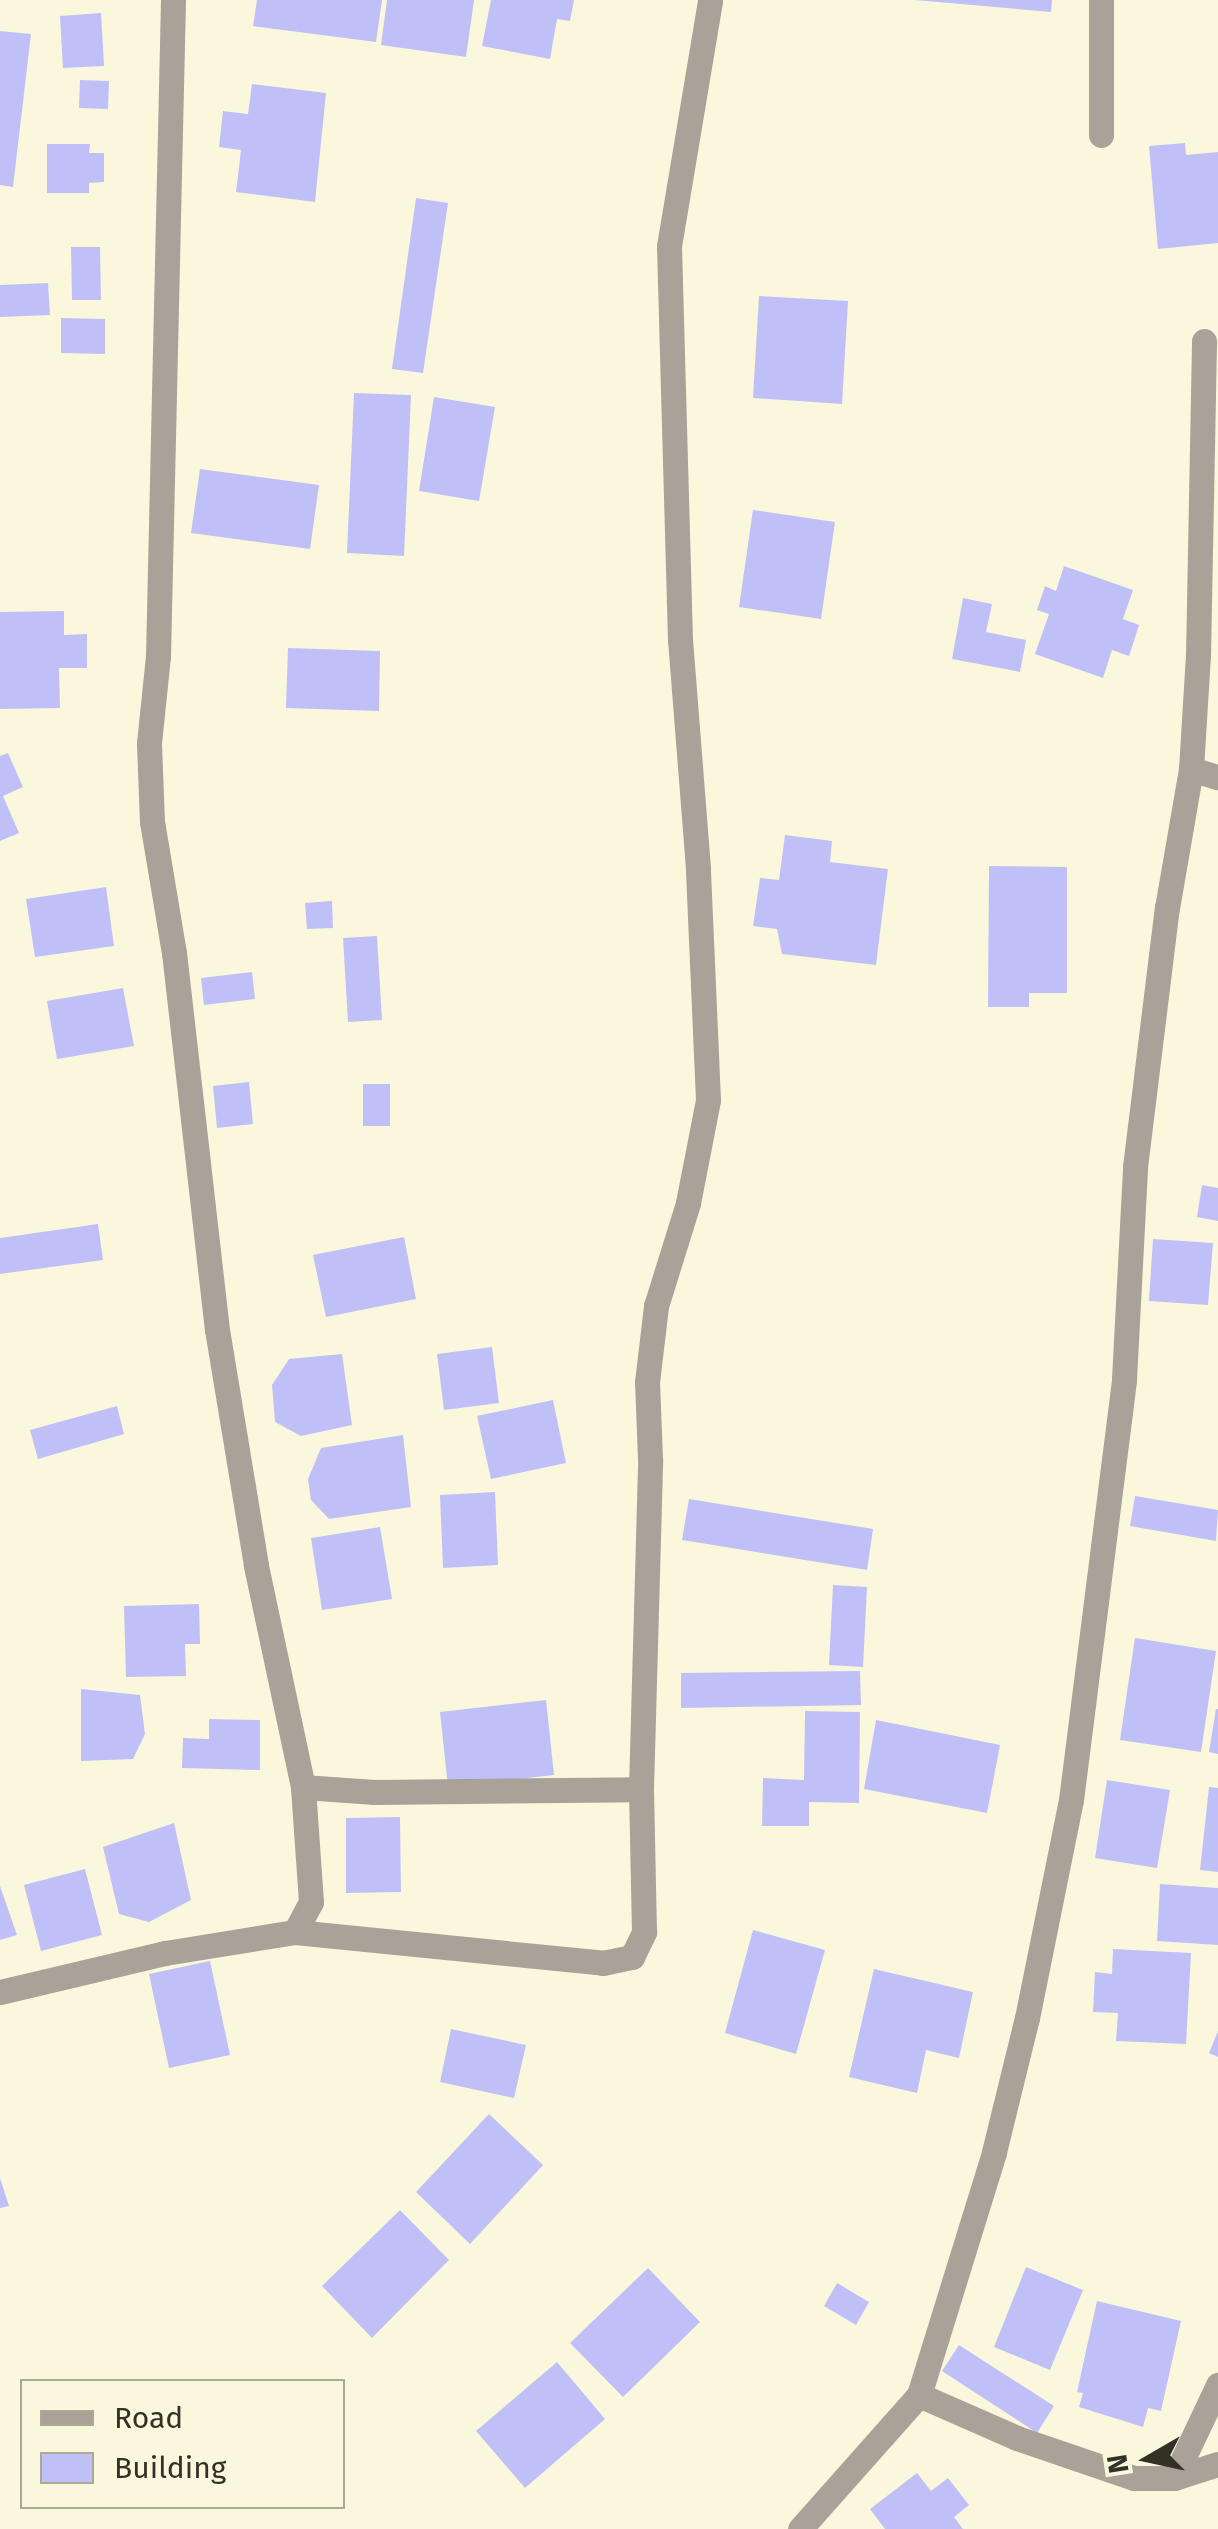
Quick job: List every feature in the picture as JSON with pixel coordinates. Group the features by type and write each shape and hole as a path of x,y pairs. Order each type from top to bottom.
{"street":[{"path":"173,0 158,656 149,742 152,822 174,953 218,1330 256,1565 303,1787 311,1902 295,1932"},
{"path":"0,1992 165,1953 295,1932 603,1963 632,1956 644,1932 641,1789 650,1459 647,1382 656,1306 688,1203 708,1100 698,868 680,640 669,246 710,0"},
{"path":"1101,0 1101,135"},
{"path":"800,2529 919,2395 994,2152 1027,2018 1070,1800 1124,1380 1135,1167 1167,908 1191,769 1198,656 1204,341"},
{"path":"1191,769 1218,777"},
{"path":"303,1787 375,1792 641,1789"},
{"path":"1174,2478 1218,2386"},
{"path":"919,2395 1017,2438 1134,2478 1174,2478 1218,2464"}],"building":[{"path":"257,0 382,0 376,42 253,26"},
{"path":"387,0 474,0 466,57 381,45"},
{"path":"491,0 574,0 570,21 557,19 550,59 482,46"},
{"path":"915,0 1052,0 1051,12"},
{"path":"101,13 104,66 63,68 60,16"},
{"path":"0,31 31,34 13,187 0,185"},
{"path":"80,80 109,81 108,109 79,108"},
{"path":"252,84 326,93 315,202 236,192 241,150 219,147 223,111 248,114"},
{"path":"1185,143 1186,155 1218,152 1218,243 1158,249 1149,146"},
{"path":"47,144 90,144 89,153 104,153 104,182 89,183 89,193 47,193"},
{"path":"416,198 448,203 423,373 392,369"},
{"path":"71,247 100,247 101,300 72,300"},
{"path":"48,283 50,315 0,317 0,285"},
{"path":"759,296 848,301 842,404 753,398"},
{"path":"61,318 105,319 105,354 61,353"},
{"path":"354,393 411,395 404,556 347,553"},
{"path":"434,397 495,407 479,501 419,491"},
{"path":"200,469 319,485 310,549 191,533"},
{"path":"753,510 835,522 821,619 739,607"},
{"path":"1064,566 1133,590 1123,619 1139,625 1129,656 1112,650 1103,678 1035,654 1049,614 1037,610 1045,586 1056,591"},
{"path":"963,598 992,604 986,632 1026,640 1020,672 952,659"},
{"path":"64,611 64,635 87,634 87,668 59,668 60,708 0,709 0,612"},
{"path":"288,648 380,651 379,711 286,708"},
{"path":"8,753 23,787 3,796 19,833 0,841 0,756"},
{"path":"785,835 832,841 830,862 888,869 876,965 782,954 777,929 753,926 760,878 779,880"},
{"path":"989,866 1067,867 1067,993 1029,993 1029,1007 988,1007"},
{"path":"106,887 114,946 35,957 26,899"},
{"path":"332,901 333,928 307,929 305,903"},
{"path":"377,936 382,1020 348,1022 343,938"},
{"path":"252,972 255,999 204,1005 201,978"},
{"path":"123,988 134,1046 57,1059 47,1001"},
{"path":"249,1082 253,1124 217,1128 213,1086"},
{"path":"363,1084 390,1084 390,1126 363,1126"},
{"path":"1202,1185 1218,1188 1218,1221 1197,1217"},
{"path":"98,1224 103,1260 0,1274 0,1238"},
{"path":"404,1237 416,1299 326,1317 313,1255"},
{"path":"1153,1239 1213,1243 1208,1305 1149,1301"},
{"path":"492,1347 499,1403 444,1410 437,1354"},
{"path":"342,1354 352,1425 301,1436 275,1422 272,1385 289,1359"},
{"path":"553,1400 566,1463 491,1479 477,1416"},
{"path":"117,1406 124,1434 38,1459 30,1430"},
{"path":"403,1435 411,1507 329,1519 311,1500 308,1479 321,1448"},
{"path":"495,1492 498,1565 443,1568 440,1495"},
{"path":"1135,1496 1218,1510 1216,1541 1130,1526"},
{"path":"689,1499 873,1529 867,1570 682,1540"},
{"path":"380,1527 392,1599 322,1610 311,1538"},
{"path":"833,1585 867,1587 863,1667 829,1665"},
{"path":"199,1604 200,1644 185,1644 186,1676 126,1677 124,1606"},
{"path":"1135,1638 1216,1651 1201,1752 1120,1740"},
{"path":"860,1671 861,1705 681,1708 681,1673"},
{"path":"81,1689 140,1695 145,1734 133,1759 81,1761"},
{"path":"546,1700 554,1775 448,1787 440,1712"},
{"path":"1218,1709 1218,1754 1209,1752"},
{"path":"805,1711 860,1712 859,1803 809,1802 809,1826 762,1826 763,1778 804,1780"},
{"path":"209,1719 260,1720 260,1770 182,1768 183,1738 209,1739"},
{"path":"876,1720 1000,1745 987,1813 864,1789"},
{"path":"1107,1780 1170,1790 1157,1868 1095,1858"},
{"path":"1209,1787 1218,1788 1218,1872 1200,1870"},
{"path":"400,1817 401,1892 346,1893 346,1818"},
{"path":"174,1823 191,1900 149,1922 119,1914 103,1847"},
{"path":"85,1869 102,1935 41,1951 24,1885"},
{"path":"1160,1884 1218,1888 1218,1945 1157,1941"},
{"path":"0,1886 17,1935 0,1940"},
{"path":"753,1930 825,1950 796,2054 725,2033"},
{"path":"1113,1949 1191,1953 1186,2044 1116,2041 1118,2013 1093,2012 1095,1972 1112,1974"},
{"path":"210,1961 230,2055 169,2068 149,1974"},
{"path":"874,1969 973,1992 959,2058 926,2050 917,2093 849,2077"},
{"path":"451,2029 526,2045 514,2098 440,2082"},
{"path":"1218,2031 1218,2057 1209,2053"},
{"path":"489,2114 543,2165 470,2244 416,2192"},
{"path":"0,2178 9,2206 0,2208"},
{"path":"400,2210 449,2260 372,2338 322,2286"},
{"path":"1026,2267 1083,2290 1050,2370 994,2347"},
{"path":"648,2268 700,2322 623,2397 570,2343"},
{"path":"837,2283 869,2302 856,2325 824,2306"},
{"path":"1097,2301 1181,2321 1161,2411 1148,2408 1143,2427 1079,2407 1083,2393 1077,2392"},
{"path":"959,2345 1054,2406 1037,2433 942,2371"},
{"path":"557,2362 605,2419 525,2488 476,2431"},
{"path":"917,2473 931,2491 948,2478 969,2505 954,2517 963,2529 885,2529 870,2509"}]}
